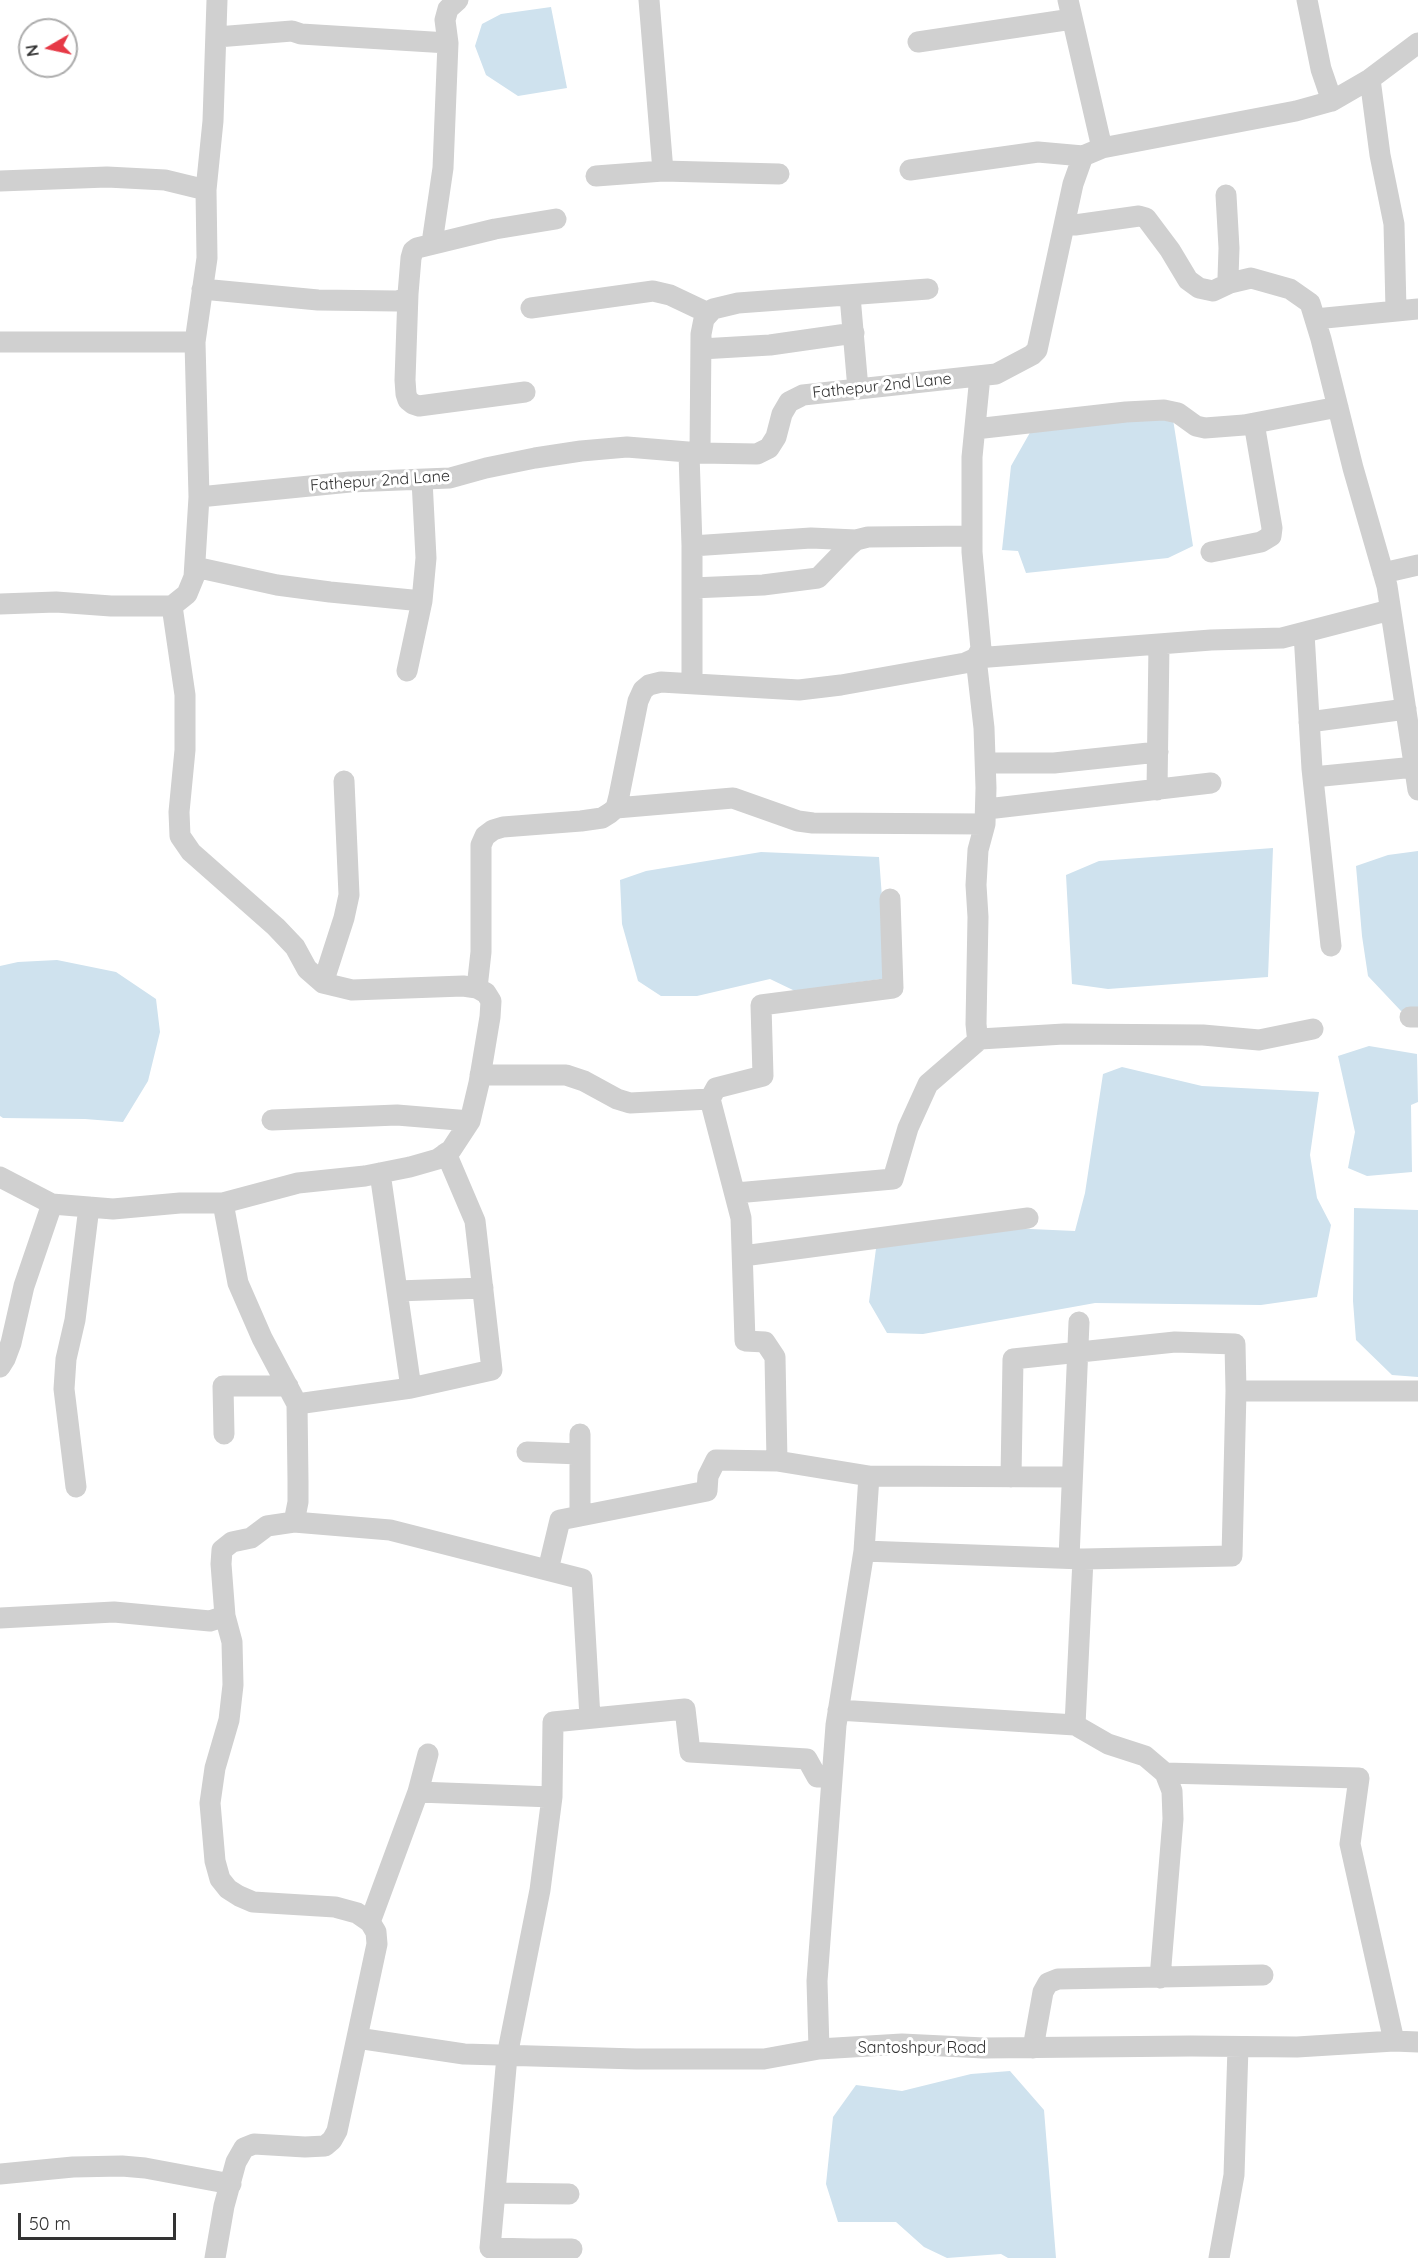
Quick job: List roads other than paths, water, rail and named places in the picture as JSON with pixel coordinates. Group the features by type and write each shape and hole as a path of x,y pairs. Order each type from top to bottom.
{"street":[{"path":"0,604 57,602 111,606 172,606 187,594 194,577 199,497 195,342 207,258 206,190 217,37 217,0"},
{"path":"432,243 445,149 448,43 445,20 448,9 458,0"},
{"path":"649,0 663,171"},
{"path":"1307,0 1321,69 1332,101"},
{"path":"918,42 1070,10 1092,152"},
{"path":"217,37 292,31 301,34 448,43"},
{"path":"910,170 1038,152 1092,152 1296,111 1332,101 1370,79 1418,43"},
{"path":"1370,79 1380,155 1394,224 1396,310"},
{"name":"Fathepur 2nd Lane","path":"199,497 350,482 450,478 486,468 581,451 627,447 695,453 757,454 769,448 776,437 782,414 789,402 803,395 980,376 1007,370 1012,364 1032,355 1036,350 1073,184 1092,152"},
{"path":"596,176 663,171 779,174"},
{"path":"0,181 107,177 165,180 206,190"},
{"path":"1226,195 1230,283"},
{"path":"1065,224 1075,225 1138,216 1146,218 1170,250 1188,280 1199,288 1213,291 1230,283 1251,278 1290,289 1310,303 1409,676 1406,709 1418,790"},
{"path":"525,392 419,406 408,400 405,380 408,294 413,251 432,243 556,219"},
{"path":"202,289 351,301 397,301 405,299 408,294"},
{"path":"692,683 695,453 702,326 708,313 722,305 738,303 927,290"},
{"path":"531,308 653,291 670,295 708,313"},
{"path":"850,296 858,389"},
{"path":"1315,319 1418,309"},
{"path":"701,349 770,345 854,333"},
{"path":"0,342 195,342"},
{"path":"980,376 972,458 972,536 981,648 976,658 986,763 986,816 978,850 976,885 978,917 976,1034 980,1039"},
{"path":"975,429 1126,412 1164,410 1178,413 1196,426 1205,428 1254,423 1338,407"},
{"path":"1211,552 1261,542 1271,536 1272,528 1254,423"},
{"path":"407,671 422,601 426,558 422,480"},
{"path":"692,546 811,537 856,540 868,537 972,536"},
{"path":"692,588 763,585 818,578 856,540"},
{"path":"1383,573 1418,565"},
{"path":"195,567 277,585 422,601"},
{"path":"0,1177 52,1204 113,1209 180,1203 223,1203 298,1183 380,1173 438,1159 451,1150 470,1121 480,1075 491,1001 486,993 477,988 463,986 352,990 323,983 307,969 295,947 276,927 191,852 180,836 179,812 185,750 185,696 172,606"},
{"path":"616,808 638,701 643,690 649,685 661,682 692,683 799,690 841,685 965,663 976,658 1211,640 1282,638 1390,610"},
{"path":"1304,633 1313,777 1331,946"},
{"path":"1157,790 1159,644"},
{"path":"1309,722 1406,709"},
{"path":"986,763 1053,763 1158,752"},
{"path":"1313,777 1414,767"},
{"path":"323,983 345,918 349,894 344,781"},
{"path":"477,988 481,952 481,844 485,836 503,827 602,818 616,808 733,798 798,821 813,823 986,816 1211,783"},
{"path":"777,1461 775,1357 765,1342 745,1341 741,1218 710,1099 716,1088 763,1076 761,1005 893,988 890,899"},
{"path":"736,1194 893,1179 908,1128 928,1084 980,1039 1064,1034 1203,1035 1259,1040 1312,1029"},
{"path":"480,1075 566,1075 584,1081 616,1099 630,1102 710,1099"},
{"path":"272,1120 397,1115 470,1121"},
{"path":"224,1434 224,1386 292,1395 411,1388 492,1370 476,1221 446,1153"},
{"path":"380,1173 411,1388"},
{"path":"223,1203 238,1283 262,1338 292,1395 298,1502 294,1522"},
{"path":"0,1366 11,1343 24,1286 52,1204"},
{"path":"76,1487 64,1389 66,1359 75,1320 89,1207"},
{"path":"743,1256 1029,1218"},
{"path":"397,1291 483,1288"},
{"path":"1075,1725 1076,1558 1071,1477 1079,1322"},
{"path":"864,1551 1076,1558 1232,1556 1235,1344 1176,1342 1013,1359 1011,1477"},
{"path":"1236,1391 1418,1391"},
{"path":"527,1452 580,1444 580,1516"},
{"path":"548,1570 561,1520 707,1491 708,1476 716,1460 777,1461 869,1476 1071,1477"},
{"path":"819,2049 817,1981 832,1776 838,1710 864,1551 869,1476"},
{"path":"215,2258 224,2206 236,2162 244,2148 254,2144 305,2147 325,2145 332,2140 337,2131 377,1944 376,1932 370,1922 357,1913 334,1907 253,1902 228,1889 220,1880 215,1861 210,1803 215,1768 229,1720 233,1685 232,1642 225,1616 222,1550 232,1542 251,1538 267,1526 294,1522 390,1530 582,1579 590,1718"},
{"path":"0,1618 114,1612 210,1621 225,1616"},
{"path":"572,2249 533,2254 490,2248 507,2056 540,1890 552,1797 553,1722 685,1709 690,1752 807,1759 817,1776 832,1776"},
{"path":"838,1710 1075,1725 1108,1744 1145,1756 1165,1773 1172,1791 1173,1819 1160,1978"},
{"path":"370,1922 418,1792 428,1754"},
{"path":"1165,1773 1359,1778 1350,1844 1394,2041"},
{"path":"418,1792 552,1797"},
{"path":"1033,2048 1043,1992 1048,1983 1058,1979 1263,1975"},
{"name":"Santoshpur Road","path":"357,2038 464,2054 636,2059 764,2059 819,2049 902,2044 1033,2048 1297,2048 1394,2041 1418,2042"},
{"path":"1219,2258 1234,2175 1238,2047"},
{"path":"0,2174 73,2167 122,2166 231,2184"},
{"path":"495,2193 569,2194"}],"water":[{"path":"551,7 567,88 518,96 486,75 475,46 482,24 501,14"},
{"path":"1172,413 1193,546 1168,558 1026,573 1018,551 1002,550 1011,466 1032,429"},
{"path":"1273,848 1268,977 1108,989 1072,984 1066,875 1099,861"},
{"path":"1418,851 1418,1011 1401,1011 1368,976 1356,866 1388,855"},
{"path":"761,852 879,857 888,978 795,991 770,979 697,996 661,996 638,981 622,924 620,880 646,871"},
{"path":"57,960 116,972 156,999 160,1032 148,1081 123,1122 3,1118 0,1116 0,966 18,962"},
{"path":"1369,1046 1417,1054 1418,1102 1411,1105 1412,1172 1367,1176 1348,1168 1355,1132 1338,1056"},
{"path":"1122,1067 1202,1086 1319,1092 1310,1155 1317,1198 1331,1225 1317,1297 1261,1305 1095,1303 923,1334 887,1333 869,1302 877,1241 964,1226 1075,1231 1085,1193 1103,1074"},
{"path":"1354,1208 1418,1210 1418,1377 1392,1375 1356,1340 1353,1301"},
{"path":"1010,2071 1044,2110 1056,2258 1008,2258 1001,2254 947,2258 924,2247 896,2222 838,2222 826,2184 833,2117 856,2085 902,2091 971,2074"}]}
